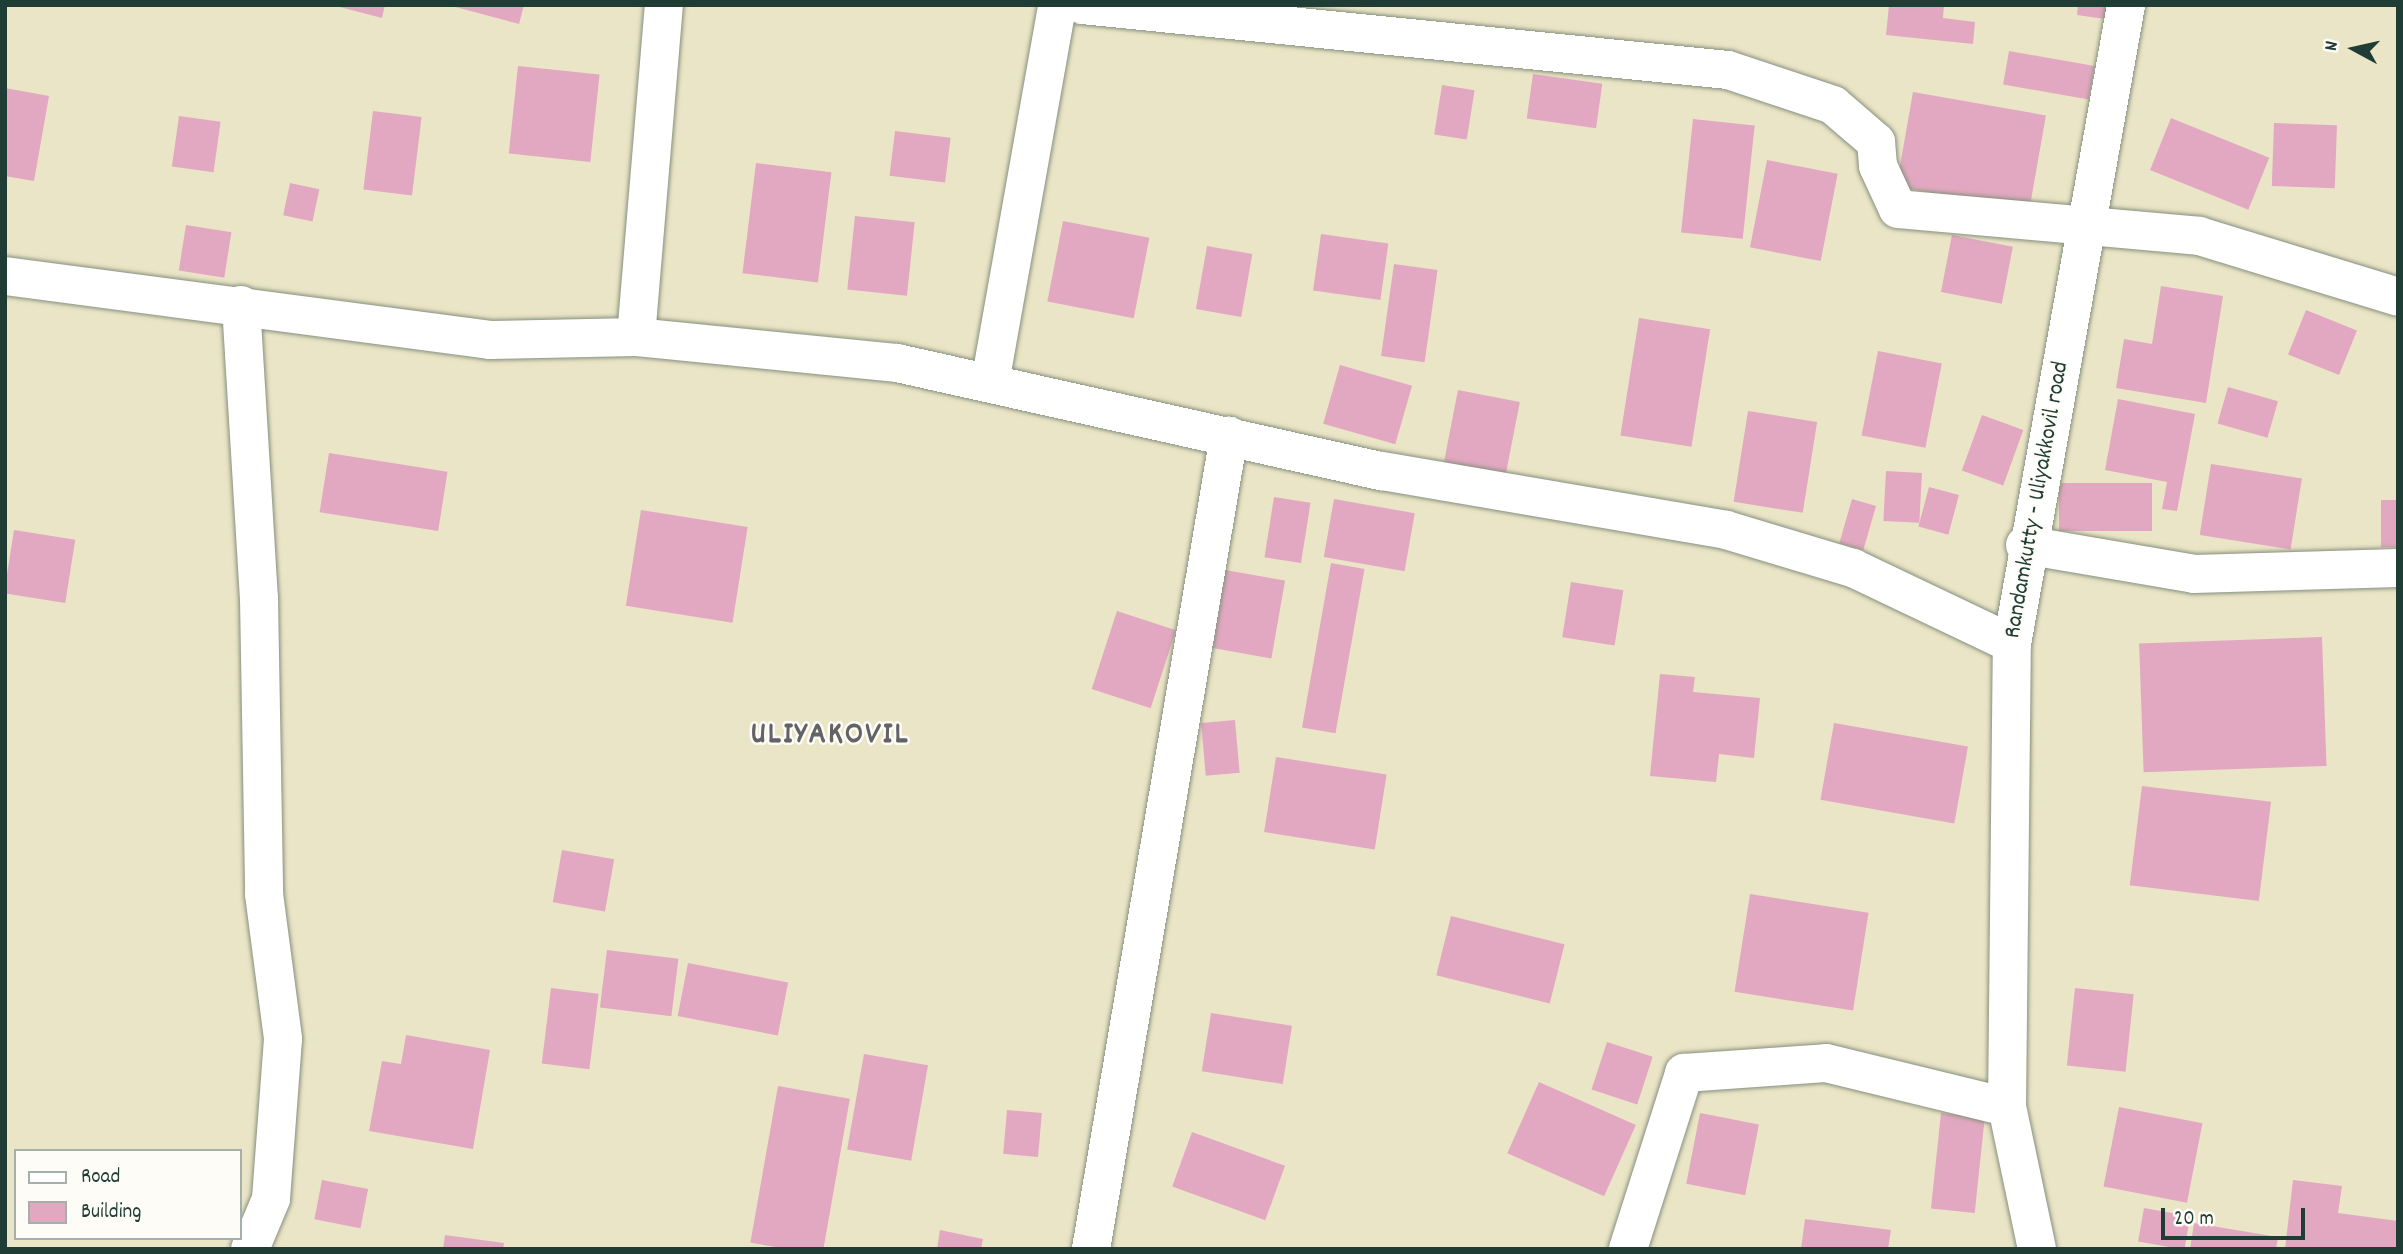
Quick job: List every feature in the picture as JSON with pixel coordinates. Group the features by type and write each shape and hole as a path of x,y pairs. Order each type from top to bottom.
{"street":[{"path":"636,337 664,5"},
{"path":"990,383 1057,5"},
{"path":"1082,5 1728,70 1833,105 1876,142 1878,166 1898,209 2199,236 2398,297"},
{"name":"Randamkutty - Uliyakkovil road","path":"2037,1249 2007,1107 2012,644 2025,545 2089,226 2126,5"},
{"path":"5,276 241,304 490,340 636,337 897,363 1526,499 1726,530 1853,568 2012,644"},
{"path":"241,304 259,598 264,894 284,1039 271,1199 250,1249"},
{"path":"1091,1249 1229,436"},
{"path":"2025,545 2194,573 2398,568"},
{"path":"1628,1249 1685,1073 1826,1063 2007,1107"}],"building":[{"path":"332,5 385,5 382,18"},
{"path":"448,5 524,5 519,24"},
{"path":"1889,5 1944,5 1943,18 1975,22 1973,44 1886,35"},
{"path":"2078,5 2114,5 2112,20 2077,15"},
{"path":"2009,51 2095,66 2089,100 2003,84"},
{"path":"518,66 600,75 590,162 509,154"},
{"path":"1533,74 1602,84 1596,128 1527,119"},
{"path":"1442,85 1475,90 1467,140 1434,134"},
{"path":"5,88 49,96 34,181 5,176"},
{"path":"1913,92 2046,115 2029,210 1896,187"},
{"path":"373,111 422,117 412,195 363,189"},
{"path":"179,116 221,122 213,172 172,167"},
{"path":"2171,118 2269,158 2248,210 2150,170"},
{"path":"1693,119 1755,125 1743,239 1681,232"},
{"path":"2274,123 2337,125 2335,188 2272,186"},
{"path":"895,131 951,138 945,182 890,176"},
{"path":"1767,160 1838,174 1821,261 1750,247"},
{"path":"756,163 831,172 818,282 742,273"},
{"path":"290,183 319,189 312,222 283,215"},
{"path":"855,216 915,222 907,296 847,290"},
{"path":"1063,221 1149,238 1134,318 1047,301"},
{"path":"186,225 231,232 224,278 179,270"},
{"path":"1321,234 1388,243 1380,300 1313,290"},
{"path":"1952,235 2013,247 2002,304 1941,292"},
{"path":"1207,246 1252,254 1241,317 1196,309"},
{"path":"1394,264 1438,270 1425,362 1381,356"},
{"path":"2161,286 2223,296 2206,403 2116,388 2124,339 2152,344"},
{"path":"2306,310 2357,331 2339,375 2288,355"},
{"path":"1639,318 1710,329 1691,447 1620,436"},
{"path":"1878,351 1942,363 1925,448 1862,435"},
{"path":"1340,365 1412,386 1395,444 1323,424"},
{"path":"2228,387 2278,401 2268,438 2218,424"},
{"path":"1458,390 1520,402 1505,479 1443,467"},
{"path":"2118,399 2195,414 2177,511 2162,509 2167,482 2105,470"},
{"path":"1748,411 1817,422 1803,513 1734,502"},
{"path":"1982,415 2023,430 2003,485 1962,470"},
{"path":"329,453 448,472 438,531 320,512"},
{"path":"2211,464 2302,478 2291,550 2200,535"},
{"path":"1886,471 1922,473 1919,523 1883,521"},
{"path":"2059,483 2152,483 2152,531 2059,531"},
{"path":"1929,487 1959,495 1948,535 1918,527"},
{"path":"1274,497 1311,503 1301,563 1264,557"},
{"path":"1334,499 1415,513 1405,571 1324,557"},
{"path":"1852,499 1876,506 1863,550 1839,543"},
{"path":"2381,500 2398,500 2398,547 2381,547"},
{"path":"641,510 748,527 732,623 626,606"},
{"path":"14,530 75,540 65,603 5,593"},
{"path":"1331,563 1364,569 1335,733 1302,727"},
{"path":"1225,570 1285,581 1271,658 1211,648"},
{"path":"1571,582 1623,590 1615,646 1562,637"},
{"path":"1117,611 1176,630 1151,708 1092,689"},
{"path":"2322,637 2327,766 2144,772 2139,643"},
{"path":"1660,674 1695,677 1693,692 1760,698 1754,758 1719,754 1716,782 1650,776"},
{"path":"1235,720 1240,773 1206,776 1201,723"},
{"path":"1834,723 1968,747 1954,823 1820,800"},
{"path":"1276,757 1387,775 1375,850 1264,832"},
{"path":"2142,786 2271,802 2259,901 2130,885"},
{"path":"562,850 614,859 605,911 553,902"},
{"path":"1750,894 1869,913 1853,1011 1735,992"},
{"path":"1451,916 1565,944 1550,1003 1436,975"},
{"path":"607,950 678,959 671,1016 600,1008"},
{"path":"688,963 788,982 778,1035 678,1016"},
{"path":"551,988 599,994 589,1069 542,1063"},
{"path":"2075,988 2134,994 2126,1072 2067,1066"},
{"path":"1211,1013 1292,1026 1283,1084 1202,1071"},
{"path":"406,1035 490,1050 473,1149 369,1131 382,1061 401,1064"},
{"path":"1607,1042 1653,1057 1637,1104 1592,1090"},
{"path":"864,1054 928,1065 911,1161 847,1150"},
{"path":"1539,1082 1636,1125 1604,1196 1507,1153"},
{"path":"778,1086 850,1099 823,1249 787,1249 750,1243"},
{"path":"2119,1107 2202,1123 2187,1203 2104,1187"},
{"path":"1007,1110 1042,1113 1038,1157 1003,1154"},
{"path":"1700,1113 1759,1124 1745,1195 1686,1184"},
{"path":"1941,1113 1985,1118 1975,1213 1931,1208"},
{"path":"1192,1132 1285,1166 1265,1220 1172,1187"},
{"path":"322,1180 368,1189 361,1228 314,1219"},
{"path":"2293,1180 2342,1186 2338,1213 2398,1221 2398,1249 2285,1249"},
{"path":"2144,1208 2190,1216 2184,1249 2138,1241"},
{"path":"1805,1219 1891,1230 1888,1249 1801,1249"},
{"path":"2194,1223 2278,1237 2276,1249 2190,1249"},
{"path":"940,1230 983,1239 981,1249 937,1249"},
{"path":"445,1235 504,1243 503,1249 443,1249"}],"district":[{"name":"ULIYAKOVIL","path":"830,736"}]}
